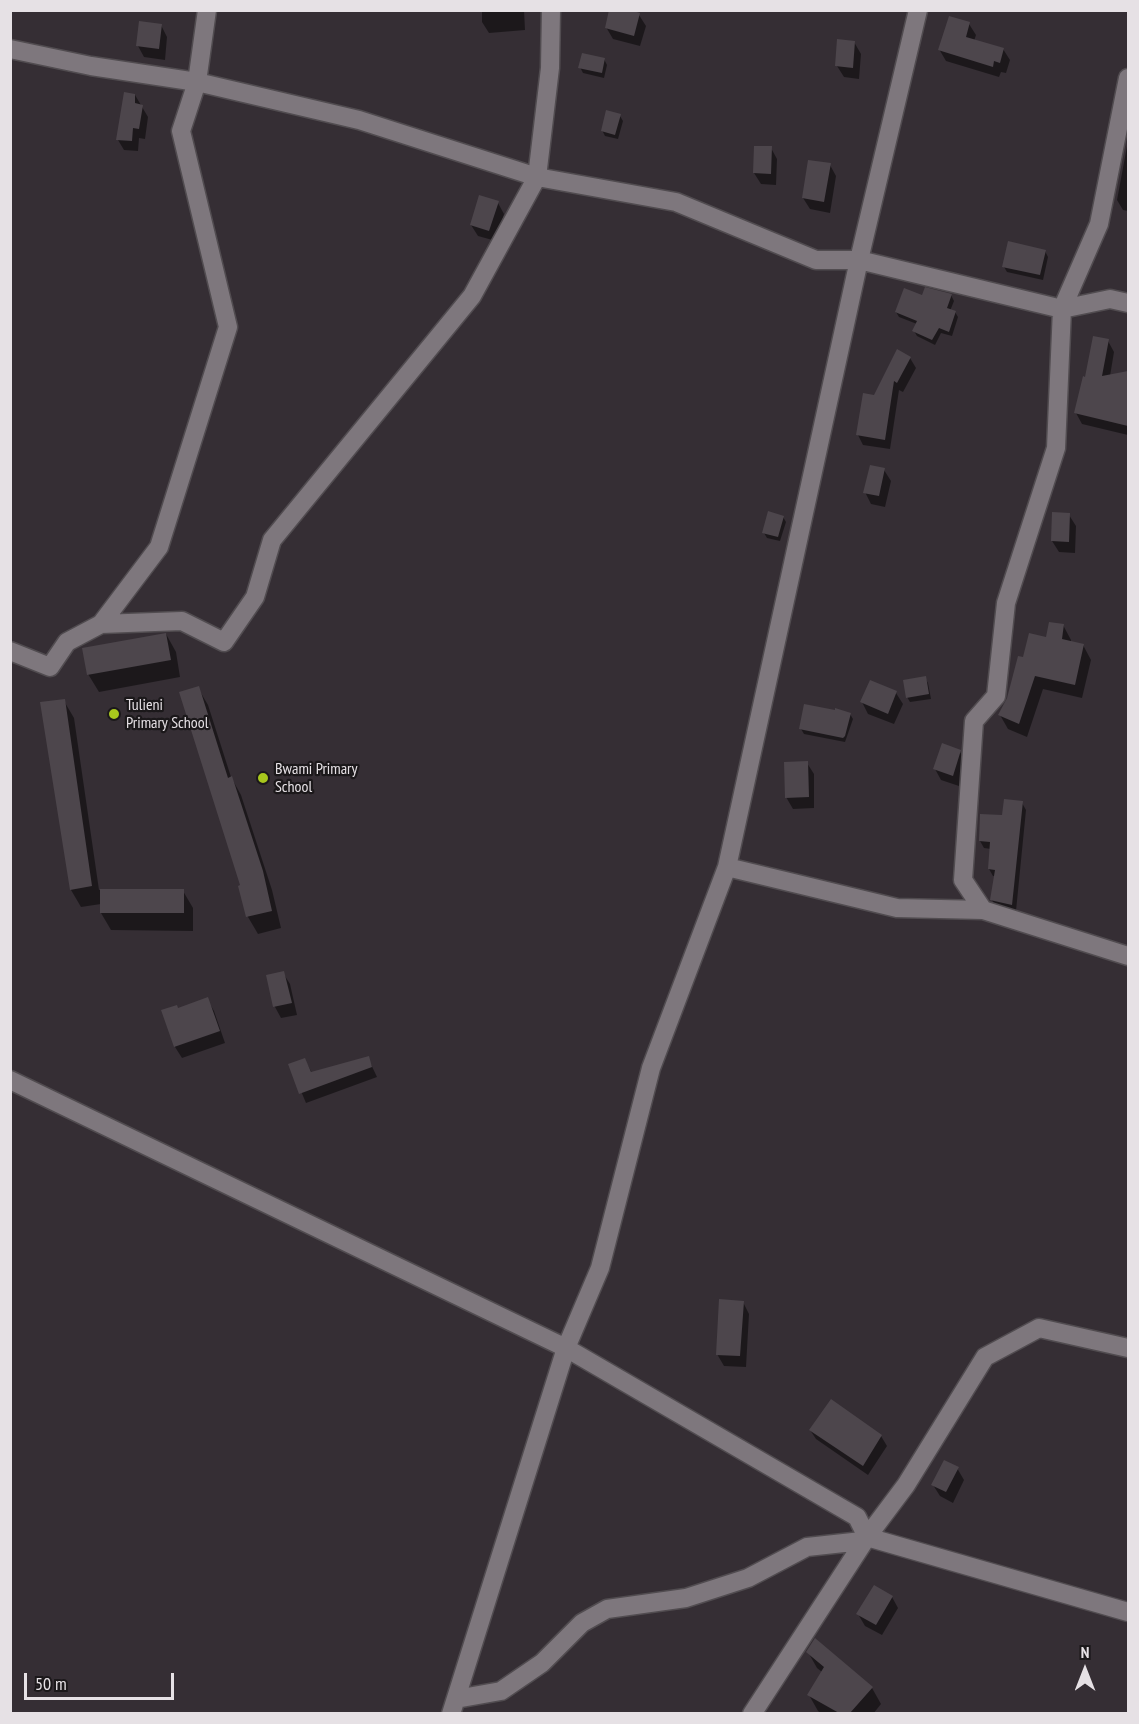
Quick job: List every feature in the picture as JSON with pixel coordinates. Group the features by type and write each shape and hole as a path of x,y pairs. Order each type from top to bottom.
{"street":[{"path":"10,651 50,667 67,642 101,624 159,547 228,327 181,131 197,82 207,10"},
{"path":"101,624 182,621 224,642 255,597 272,540 472,296 537,177 550,68 551,10"},
{"path":"454,1706 566,1348 600,1268 651,1068 727,867 859,260 918,10"},
{"path":"10,49 91,66 197,82 359,120 537,177 676,202 816,260 859,260 1062,309 1110,299 1128,303"},
{"path":"983,910 963,880 974,721 996,696 1006,603 1056,448 1062,309 1099,224 1128,78"},
{"path":"727,867 897,908 983,910 1128,956"},
{"path":"10,1080 566,1348 856,1516 867,1537 1128,1612"},
{"path":"752,1713 867,1537 906,1485 985,1357 1039,1328 1128,1348"},
{"path":"454,1706 501,1691 542,1663 582,1623 607,1609 686,1598 748,1578 807,1547 862,1540 867,1537"}],"building":[{"path":"609,10 630,10 640,13 634,36 605,28"},
{"path":"949,16 970,22 966,37 1004,48 1000,63 994,61 993,67 938,50"},
{"path":"139,21 162,24 159,49 136,46"},
{"path":"837,39 855,41 853,68 835,66"},
{"path":"582,53 605,58 602,73 578,68"},
{"path":"124,92 135,94 135,103 143,105 139,129 133,128 132,141 116,140"},
{"path":"606,110 621,114 615,135 601,131"},
{"path":"754,146 772,146 771,174 753,173"},
{"path":"808,160 831,163 824,202 802,198"},
{"path":"479,195 499,201 489,231 470,225"},
{"path":"1008,241 1046,250 1040,275 1002,267"},
{"path":"925,287 952,294 947,308 956,311 949,332 939,328 932,340 912,331 917,321 895,312 904,288 922,295"},
{"path":"1093,336 1109,339 1102,376 1128,371 1128,426 1074,413 1083,376 1085,377"},
{"path":"897,349 911,357 897,383 894,381 885,440 856,435 863,393 874,395"},
{"path":"870,465 885,468 879,496 863,493"},
{"path":"768,511 784,516 778,537 762,533"},
{"path":"1052,512 1070,513 1069,542 1051,541"},
{"path":"1049,622 1064,624 1062,639 1084,644 1075,685 1035,676 1019,724 998,715 1007,698 1018,656 1023,657 1029,633 1046,637"},
{"path":"166,633 171,660 87,675 82,648"},
{"path":"926,676 929,694 906,698 903,680"},
{"path":"870,680 897,691 888,714 860,702"},
{"path":"199,686 228,778 232,776 263,871 272,911 246,917 238,886 240,885 179,692"},
{"path":"65,699 92,886 70,890 40,702"},
{"path":"804,704 835,710 835,708 851,713 845,736 843,738 799,729"},
{"path":"942,743 961,750 953,776 933,769"},
{"path":"808,761 809,797 785,798 784,762"},
{"path":"1004,799 1023,801 1012,905 990,900 995,870 988,869 990,842 979,841 980,814 1002,815"},
{"path":"100,889 184,889 184,913 100,913"},
{"path":"284,971 292,1003 273,1007 266,975"},
{"path":"208,997 220,1031 174,1047 161,1010 177,1005 178,1008"},
{"path":"369,1056 372,1067 299,1094 288,1064 305,1058 311,1072"},
{"path":"719,1299 744,1301 740,1356 716,1355"},
{"path":"831,1399 882,1435 863,1466 809,1430"},
{"path":"944,1460 959,1467 946,1492 931,1485"},
{"path":"874,1585 893,1596 876,1625 856,1614"},
{"path":"815,1638 873,1687 850,1713 839,1713 807,1695 824,1667 806,1652"}],"place":[{"name":"Tulieni Primary School","path":"114,714"},
{"name":"Bwami Primary School","path":"263,778"}]}
